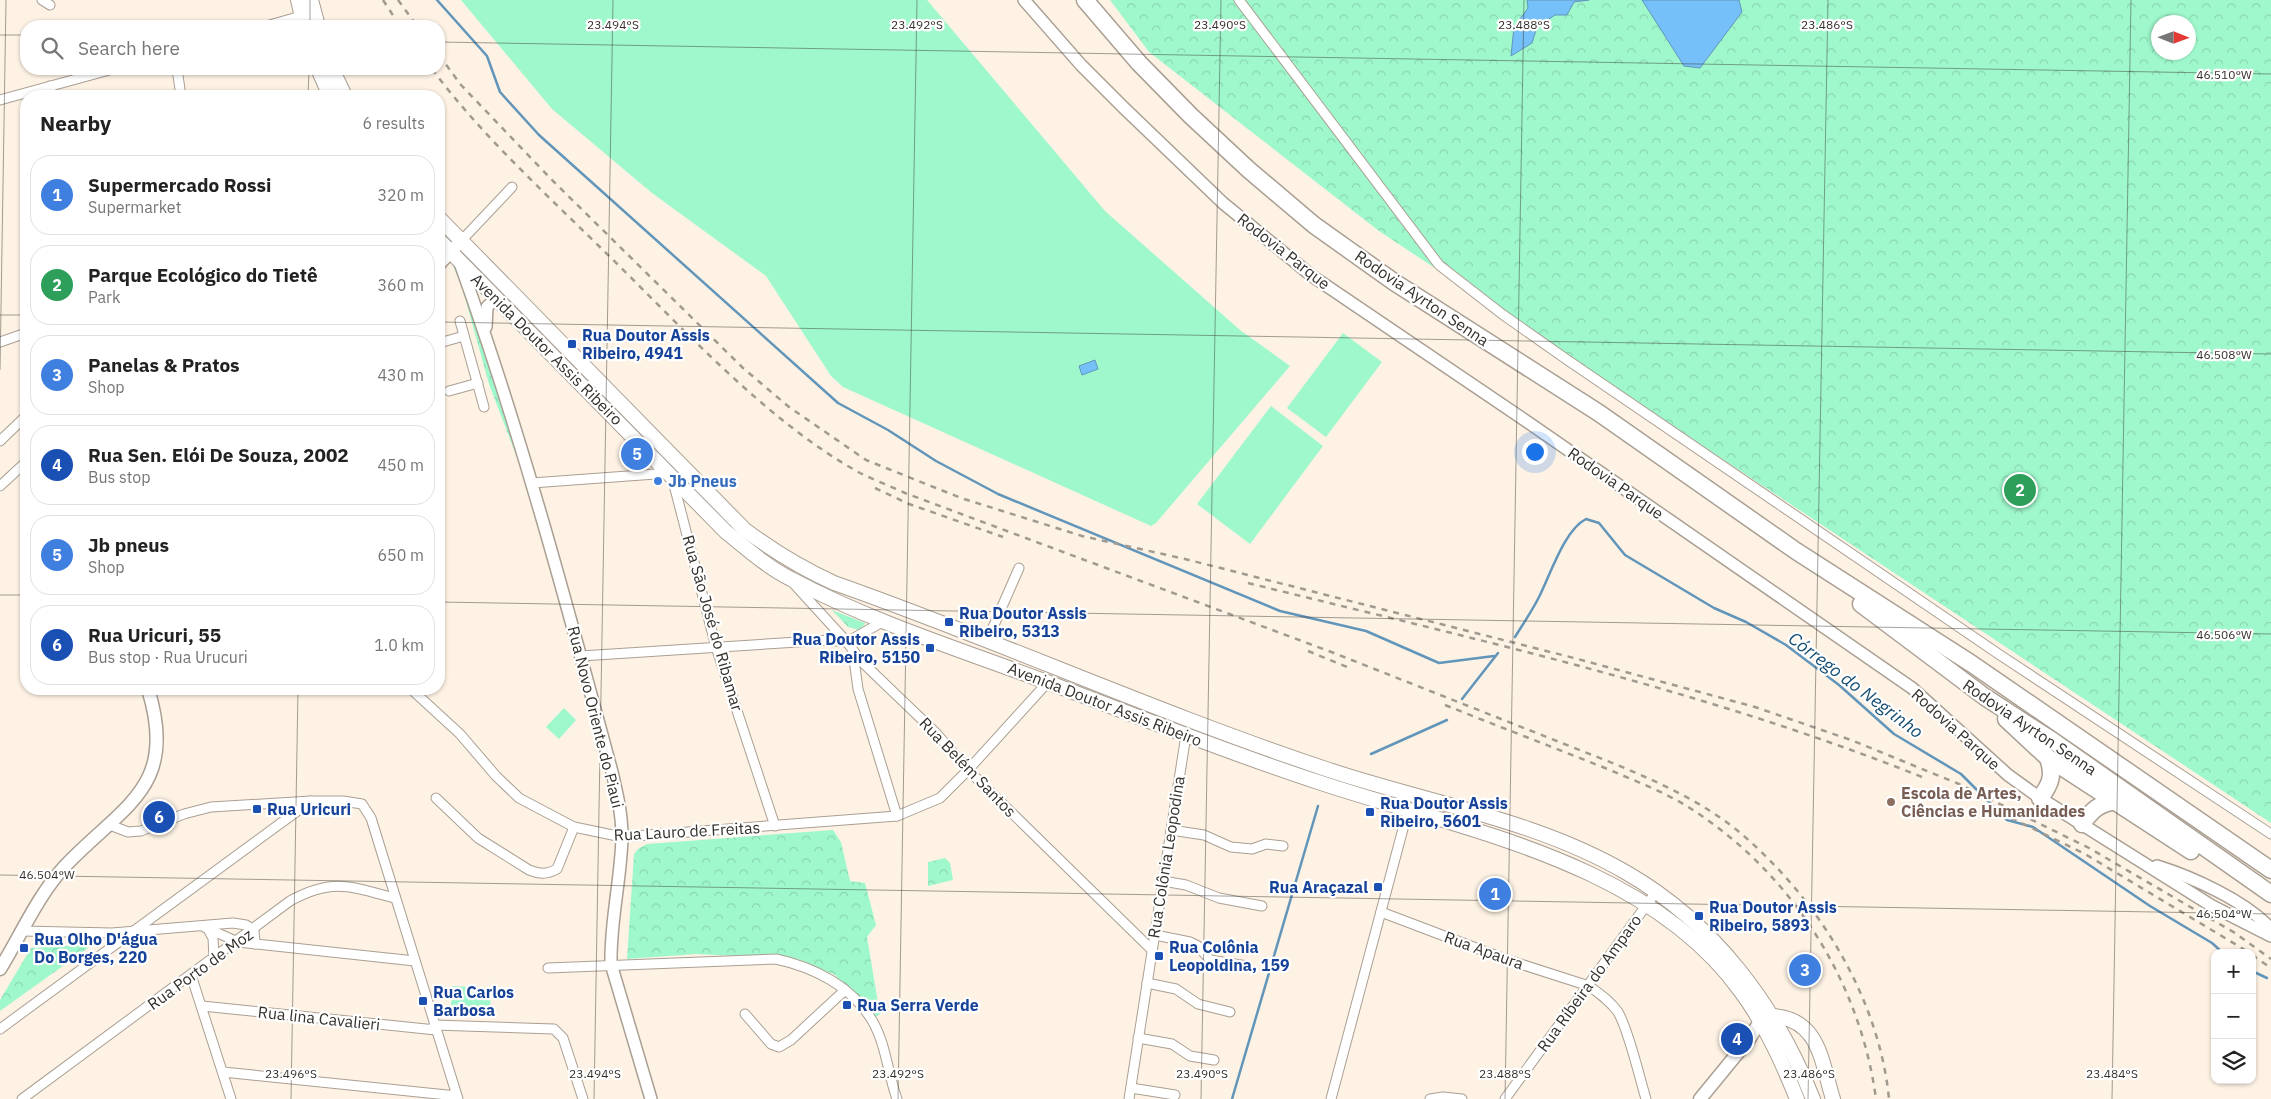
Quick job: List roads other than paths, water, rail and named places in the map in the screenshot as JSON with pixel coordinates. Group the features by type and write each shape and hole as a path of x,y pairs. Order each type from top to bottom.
{"highway":[{"name":"Rodovia Ayrton Senna","path":"1085,0 1139,63 1191,116 1248,170 1314,225 1394,282 1599,413 1796,551 1972,664 2271,870"},
{"name":"Rodovia Ayrton Senna","path":"1796,551 1877,617 1985,697 2053,741 2271,896"},
{"path":"1985,697 2017,731 2048,758 2117,801 2238,882 2271,896"},
{"path":"2040,798 2050,783 2052,775 2048,758"},
{"path":"2082,824 2093,809 2100,805 2117,801"}],"main road":[{"path":"298,0 303,20"},
{"path":"311,0 316,20"},
{"path":"321,75 327,90"},
{"path":"335,75 342,90"},
{"name":"Avenida Doutor Assis Ribeiro","path":"445,224 744,529 773,551 797,566 834,583 1323,768 1548,836 1628,873 1656,892 1713,939 1725,952 1756,990 1766,1018 1813,1099"},
{"path":"445,261 455,256 461,241"},
{"name":"Avenida Doutor Assis Ribeiro","path":"445,246 726,531 756,556 790,579 884,622 1186,734 1317,782 1571,864 1606,880 1646,905 1683,932 1710,956 1766,1018 1768,1035 1797,1099"},
{"path":"0,969 54,879 137,798 152,771 157,748 156,730 149,695"},
{"path":"1700,1099 1766,1018 1794,1020 1812,1036 1833,1099"},
{"path":"1750,1038 1768,1035"}],"street":[{"name":"Rodovia Parque","path":"1024,0 1081,66 1223,203 1312,276 1529,423 1912,688 2001,769 2040,798 2212,906 2271,936"},
{"path":"1238,0 1440,265 1502,314 1566,359 2000,655 2271,834"},
{"path":"36,90 91,75"},
{"path":"179,75 180,90"},
{"path":"50,86 51,90"},
{"path":"0,100 20,94"},
{"path":"461,241 512,187"},
{"name":"Rua Novo Oriente do Piaui","path":"455,256 488,341 532,484 581,656 621,810 622,837 610,942 611,964 651,1099"},
{"name":"Rua Novo Oriente do Piaui","path":"488,341 487,307 496,298"},
{"path":"460,321 484,406"},
{"path":"0,342 20,335"},
{"path":"445,341 464,336"},
{"path":"449,391 478,383"},
{"path":"0,442 20,423"},
{"path":"0,486 20,468"},
{"path":"532,484 670,474"},
{"name":"Rua São José do Ribamar","path":"670,474 716,647 775,826"},
{"path":"988,641 1019,568"},
{"name":"Rua Belém Santos","path":"790,579 852,650 936,734 968,770 1152,950"},
{"path":"581,656 829,640 847,642 884,622"},
{"path":"852,650 858,689 897,816"},
{"name":"Rua Lauro de Freitas","path":"418,695 460,734 496,776 518,798 574,827 604,835 622,837 897,816 940,798 1048,682"},
{"name":"Rua Colônia Leopodina","path":"1129,1099 1186,734"},
{"path":"436,798 478,838 538,874 557,869 574,827"},
{"path":"110,826 128,832 140,831 184,814 211,807 311,801 343,801 362,804 371,818 394,898 457,1097 223,1072"},
{"path":"1,1027 134,932 311,801"},
{"path":"1331,1099 1408,810"},
{"path":"1171,830 1204,835 1231,847 1252,849 1266,844 1283,846"},
{"name":"Rodovia Parque","path":"2141,861 2171,870 2203,884 2242,907 2271,929"},
{"path":"1163,881 1186,885 1218,898 1262,906"},
{"name":"Rua Porto de Moz","path":"22,1099 238,942 290,901 312,889 341,886 394,898"},
{"name":"Rua Ríbeira do Amparo","path":"1505,1099 1656,892"},
{"name":"Rua Apaura","path":"1381,912 1505,959 1589,986 1609,1001 1620,1017 1646,1099"},
{"path":"22,932 134,932 153,928 205,928 233,923 246,925 254,930 255,944"},
{"path":"226,936 233,923"},
{"path":"205,928 238,942 415,961"},
{"path":"205,928 213,938 214,958"},
{"path":"1155,935 1190,942 1198,946 1210,960 1247,966"},
{"path":"548,968 611,964 776,959 801,964 823,975 845,990 861,1005 873,1023 897,1099"},
{"path":"191,975 230,1099"},
{"path":"1147,983 1176,989 1198,1004 1230,1012"},
{"path":"745,1014 770,1044 778,1047 790,1040 845,990"},
{"name":"Rua lina Cavalieri","path":"202,1006 435,1028 548,1028 558,1032 563,1038 583,1099"},
{"path":"1138,1038 1172,1044 1190,1056 1214,1060"},
{"path":"1131,1088 1176,1095"},
{"path":"1430,1099 1444,1097 1462,1099"}],"water":[{"path":"1527,0 1589,0 1574,2 1567,15 1555,15 1537,27 1532,43 1511,56 1514,27 1528,8"},
{"path":"1642,0 1739,0 1742,12 1700,68 1684,66"},
{"path":"1095,360 1098,369 1082,375 1079,366"}],"waterway":[{"path":"437,0 487,56 500,92 539,135 838,403 888,430 936,461 998,494 1280,611 1366,631 1439,663 1494,656"},
{"name":"Córrego do Negrinho","path":"1515,637 1536,602 1558,554 1571,533 1586,519 1599,523 1625,555 1714,608 1746,622 1786,645 1839,685 1894,734 1961,774 2007,820 2033,827 2150,906 2212,943 2219,949"},
{"name":"Córrego do Negrinho","path":"1462,699 1498,653"},
{"name":"Córrego do Negrinho","path":"1371,754 1447,720"},
{"name":"Córrego do Negrinho","path":"1232,1099 1318,806"},
{"name":"Córrego do Negrinho","path":"2256,973 2267,978"}],"railway":[{"path":"383,0 396,20"},
{"path":"398,0 413,20"},
{"path":"445,63 461,85 553,181 743,368 789,407 866,460 961,498 1082,536 1185,559 1574,658 1755,707 1851,740 1959,784 2089,848 2235,933 2271,959"},
{"path":"437,75 472,118 515,164 726,371 791,427 825,452 860,473 905,493 1334,653 1615,764 1679,793 1724,820 1766,857 1793,886 1817,917 1839,951 1857,986 1872,1023 1883,1061 1889,1099"},
{"path":"875,488 909,504 1003,537"},
{"path":"1248,583 1503,646 1673,692 1840,746 1922,777"},
{"path":"1308,651 1347,667"},
{"path":"1445,705 1610,770 1667,795 1722,831 1756,861 1787,895 1814,931 1836,970 1854,1011 1867,1055 1876,1099"},
{"path":"2011,818 2085,854 2243,949"},
{"path":"2256,958 2271,968"}],"place":[{"name":"Rua Doutor Assis Ribeiro, 4941","path":"572,344"},
{"name":"Jb pneus","path":"637,454"},
{"name":"Jb Pneus","path":"658,481"},
{"name":"Parque Ecológico do Tietê","path":"2020,490"},
{"name":"Rua Doutor Assis Ribeiro, 5313","path":"949,622"},
{"name":"Rua Doutor Assis Ribeiro, 5150","path":"930,648"},
{"name":"Escola de Artes, Ciências e Humanidades","path":"1891,802"},
{"name":"Rua Uricuri","path":"257,809"},
{"name":"Rua Doutor Assis Ribeiro, 5601","path":"1370,812"},
{"name":"Rua Uricuri, 55","path":"159,817"},
{"name":"Rua Araçazal","path":"1378,887"},
{"name":"Supermercado Rossi","path":"1495,894"},
{"name":"Rua Doutor Assis Ribeiro, 5893","path":"1699,916"},
{"name":"Rua Olho D'água Do Borges, 220","path":"24,948"},
{"name":"Rua Colônia Leopoldina, 159","path":"1159,956"},
{"name":"Panelas & Pratos","path":"1805,970"},
{"name":"Rua Carlos Barbosa","path":"423,1001"},
{"name":"Rua Serra Verde","path":"847,1005"},
{"name":"Rua Sen. Elói De Souza, 2002","path":"1737,1039"}]}
